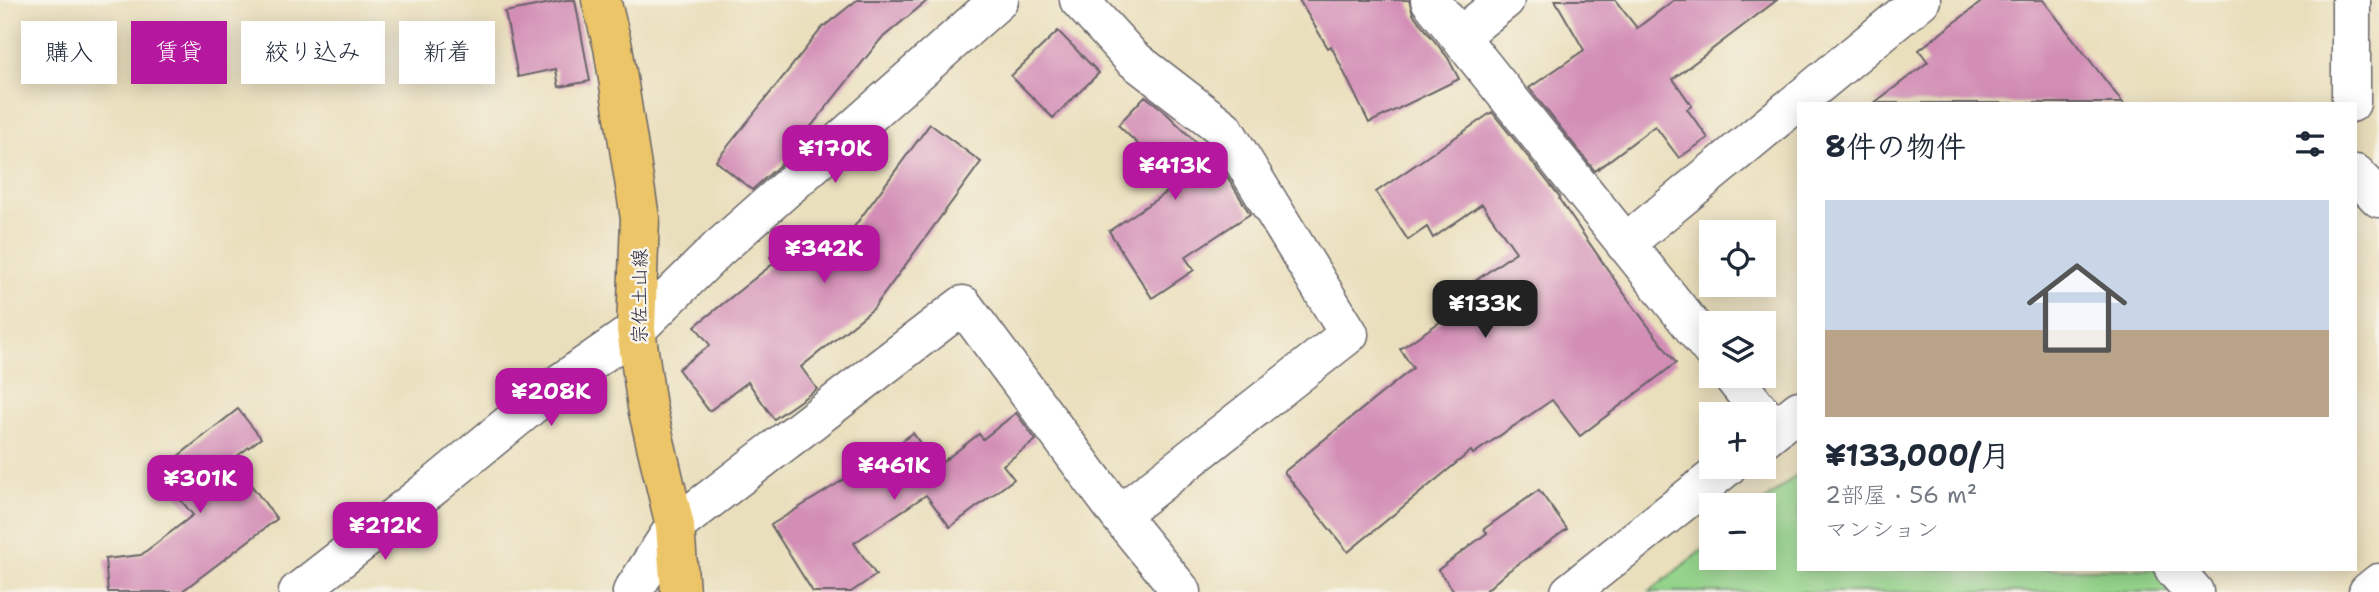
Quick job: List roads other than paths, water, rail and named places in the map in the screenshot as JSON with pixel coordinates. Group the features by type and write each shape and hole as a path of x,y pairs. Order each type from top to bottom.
{"main road":[{"name":"宗佐土山線","path":"601,0 613,47 640,218 636,330 647,407 674,526 680,592"}],"street":[{"path":"298,592 553,388 636,330 718,249 999,0"},
{"path":"1079,0 1132,58 1224,129 1349,334 1119,515"},
{"path":"1430,0 1699,335"},
{"path":"1460,36 1505,0"},
{"path":"1797,102 1921,0"},
{"path":"2351,0 2351,102"},
{"path":"1625,244 1797,102"},
{"path":"2357,175 2379,198"},
{"path":"632,592 674,526 963,305 1119,515 1181,592"},
{"path":"1743,388 1755,402"},
{"path":"1570,592 1712,479"},
{"path":"2176,571 2194,592"},
{"path":"2368,592 2379,583"}]}
